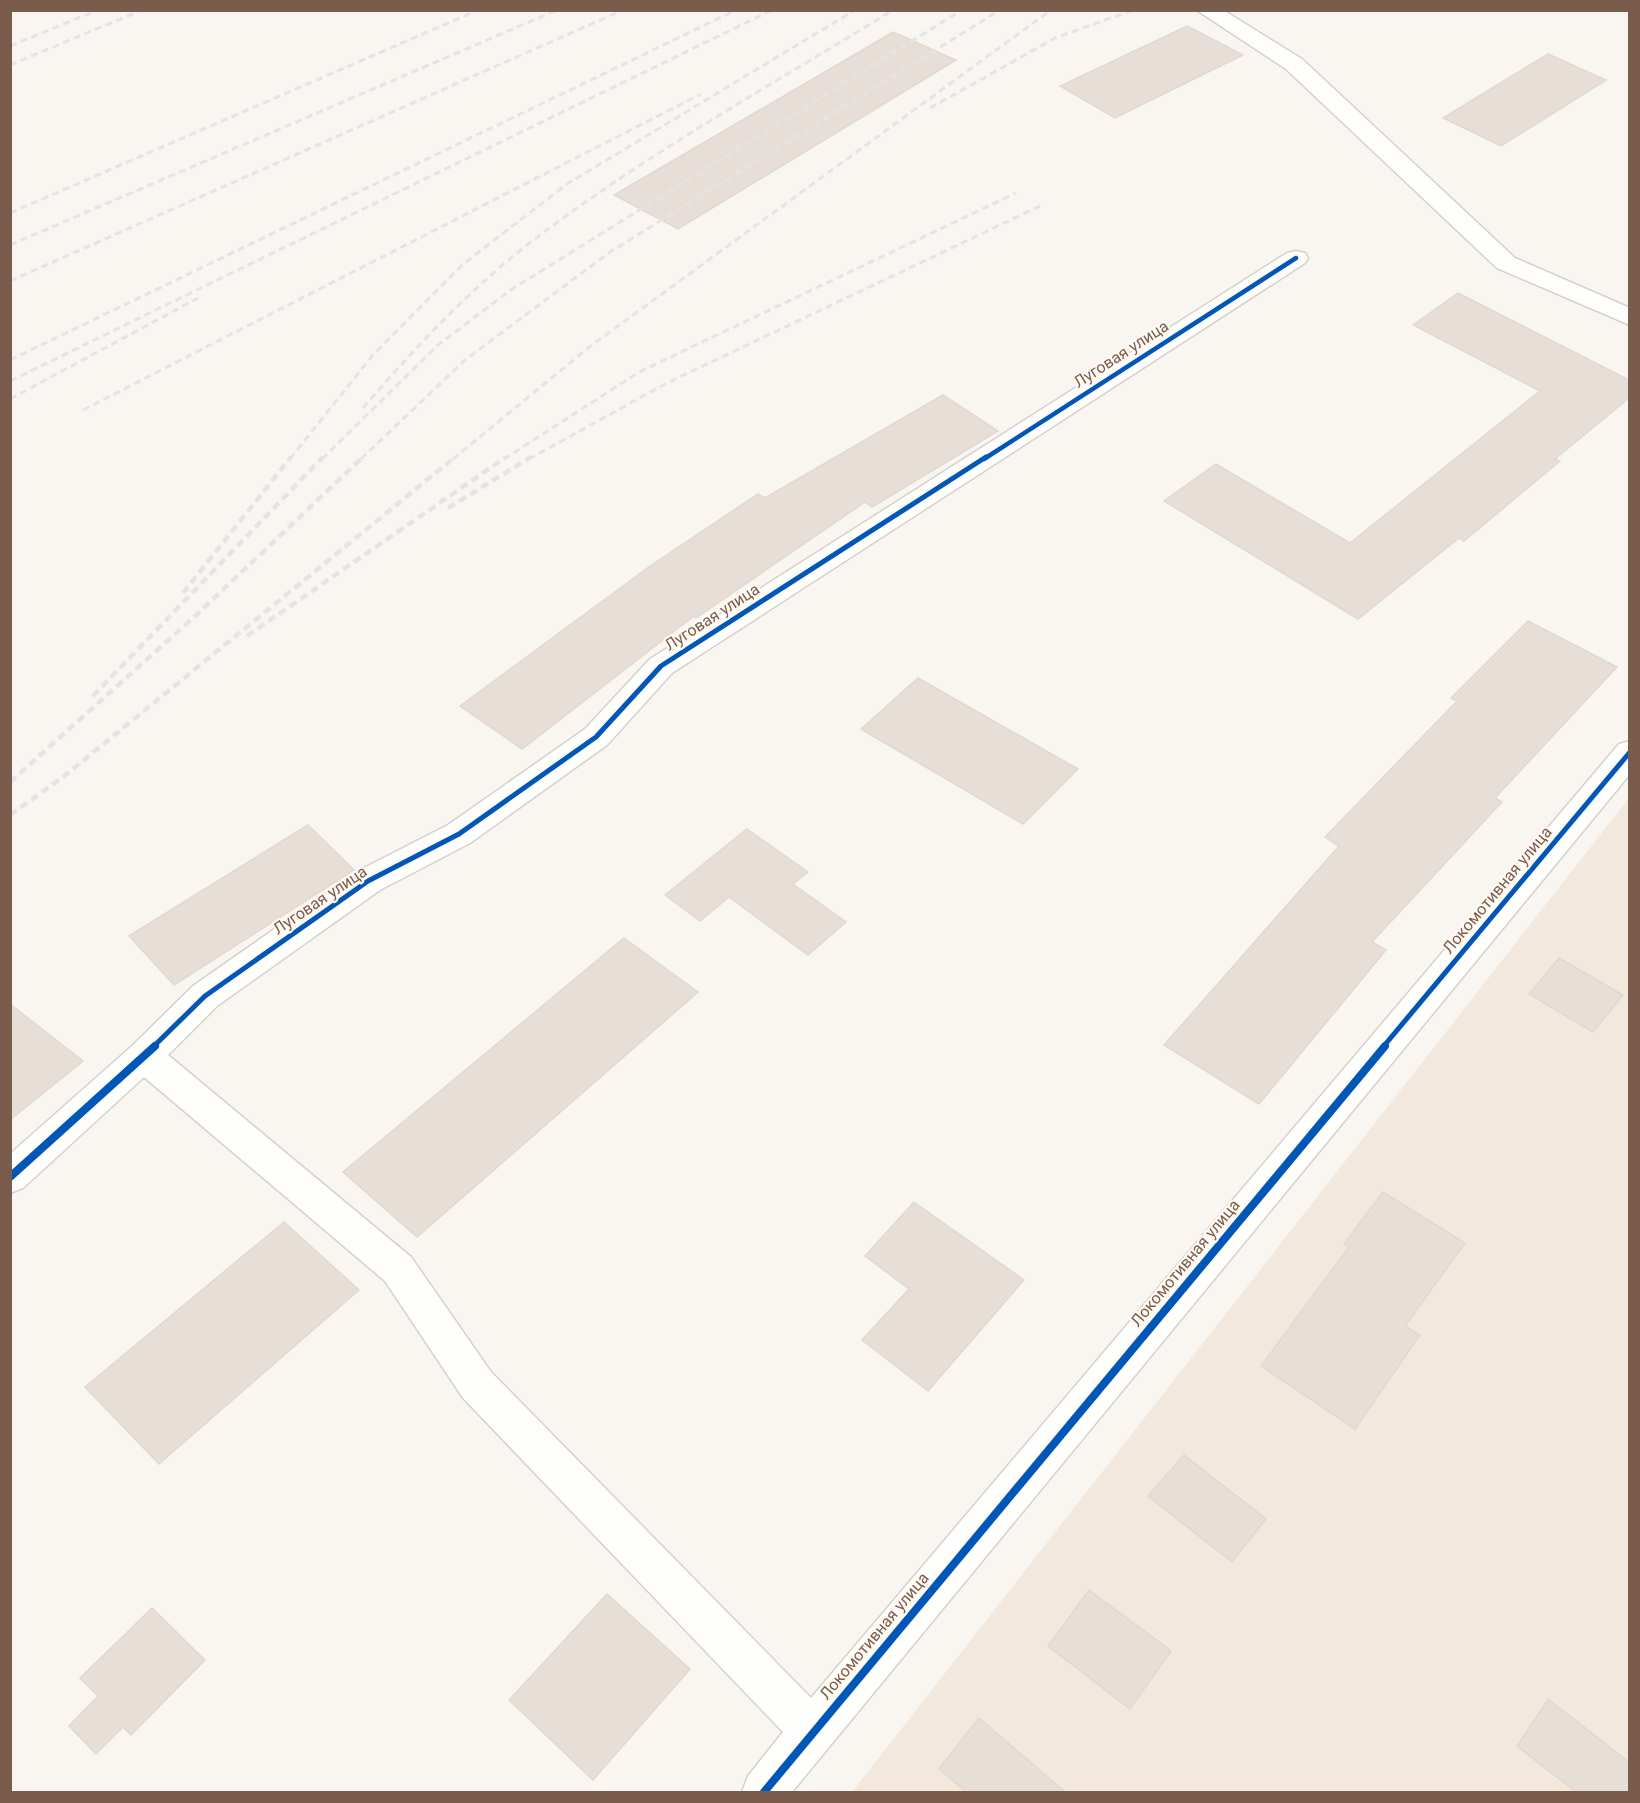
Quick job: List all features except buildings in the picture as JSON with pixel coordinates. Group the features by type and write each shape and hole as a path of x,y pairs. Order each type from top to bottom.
{"street":[{"path":"1209,11 1294,64 1506,262 1629,318"},
{"name":"Луговая улица","path":"10,1177 144,1056 205,996 368,881 459,834 596,736 661,666 1296,258"},
{"name":"Локомотивная улица","path":"764,1792 812,1731 1629,753"},
{"path":"144,1056 398,1269 477,1385 812,1731"}],"shaded area":[{"path":"1629,798 1629,1792 852,1792"}],"railway":[{"path":"10,46 98,10"},
{"path":"10,65 142,10"},
{"path":"10,213 478,10"},
{"path":"10,245 557,10"},
{"path":"10,281 623,10"},
{"path":"10,360 736,10"},
{"path":"10,381 772,10"},
{"path":"290,459 372,356 462,265 567,184 855,10"},
{"path":"363,408 441,323 504,263 527,245 660,152 893,10"},
{"path":"322,459 438,345 512,289 962,10"},
{"path":"361,459 465,360 610,252 1000,10"},
{"path":"453,459 588,348 1051,10"},
{"path":"930,108 1055,38 1133,10"},
{"path":"83,410 701,94"},
{"path":"504,459 639,372 1016,193"},
{"path":"529,459 665,384 1040,206"},
{"path":"10,399 198,298"},
{"path":"183,593 291,457"},
{"path":"93,696 323,457"},
{"path":"10,782 192,619 363,457"},
{"path":"10,815 63,777 455,457"},
{"path":"247,636 506,457"},
{"path":"448,508 531,457"}],"cycle path":[{"path":"10,1177 144,1056 205,996 368,881 459,834 596,737 661,666 1296,258"},
{"path":"764,1792 812,1731 1630,752"}]}
